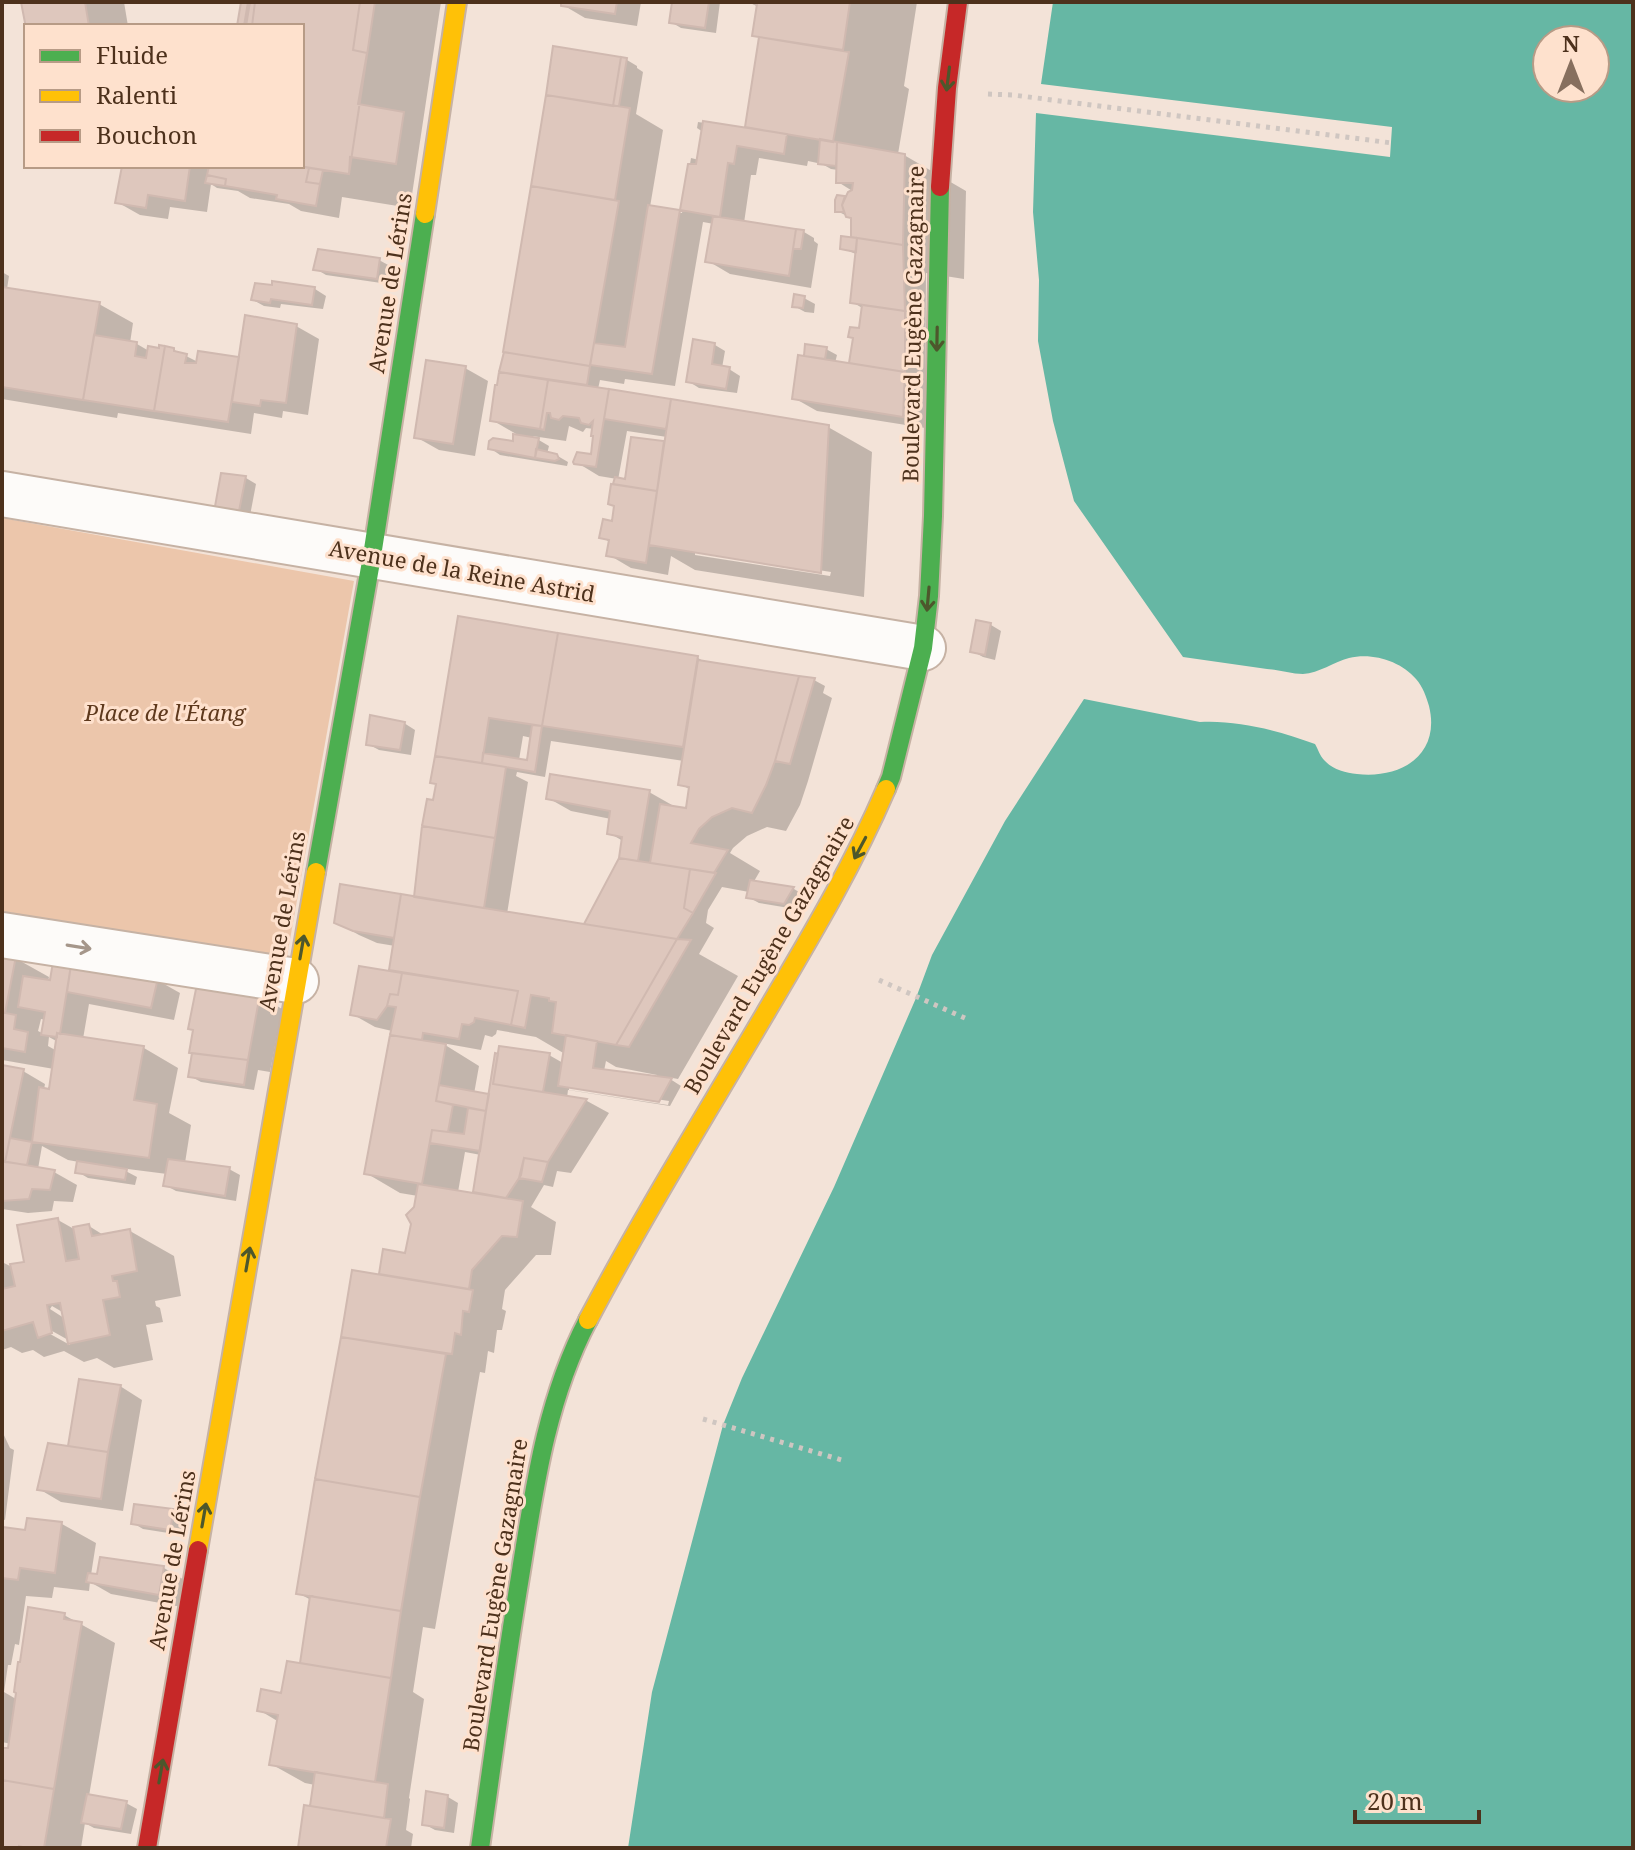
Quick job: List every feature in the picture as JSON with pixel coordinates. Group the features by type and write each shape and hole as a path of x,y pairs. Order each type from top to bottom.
{"street":[{"name":"Avenue de Lérins","path":"147,1848 372,556 457,2"},
{"name":"Boulevard Eugène Gazagnaire","path":"480,1848 537,1469 565,1373 609,1281 836,894 866,836 891,777 923,648 929,596 940,171 958,2"},
{"name":"Avenue de la Reine Astrid","path":"2,494 923,648"},
{"path":"2,935 296,981"}],"path":[{"path":"1013,95 1392,143"},
{"path":"879,980 967,1019"},
{"path":"703,1419 845,1461"}],"green space":[{"name":"Place de l'Étang","path":"2,518 354,581 286,962 2,911"}],"water":[{"path":"1053,2 1633,2 1633,1848 628,1848 652,1692 723,1425 742,1378 834,1187 932,955 1005,821 1084,699 1200,722 1229,723 1273,731 1315,744 1331,766 1357,774 1373,775 1402,768 1423,750 1429,738 1429,706 1422,688 1410,673 1386,660 1358,656 1303,674 1183,657 1074,501 1053,421 1038,341 1039,280 1033,212 1036,113 1390,157 1392,127 1041,84"}],"building":[{"path":"21,2 85,2 89,24 25,24"},
{"path":"241,2 250,2 246,24 237,24"},
{"path":"248,2 375,2 349,174 304,167 304,24 244,24"},
{"path":"255,2 360,2 353,50 367,53 358,104 404,112 396,164 350,157 349,174 304,167 304,24 252,24"},
{"path":"561,2 617,2 615,14 561,6"},
{"path":"672,2 709,2 705,28 669,23"},
{"path":"747,2 850,2 843,50 752,36 757,4"},
{"path":"759,37 849,52 833,142 745,127"},
{"path":"553,46 621,57 613,106 546,95"},
{"path":"621,57 627,58 619,106 613,106"},
{"path":"546,95 630,108 615,200 531,186"},
{"path":"703,121 787,134 784,154 737,146 734,164 728,163 720,217 680,210 688,164 696,164"},
{"path":"820,139 837,142 836,166 818,164"},
{"path":"837,142 905,154 903,245 851,237 851,218 846,217 842,205 853,183 836,183"},
{"path":"304,167 309,168 306,182 320,184 316,206 225,186 226,179 207,175 209,168"},
{"path":"122,168 190,168 185,201 148,195 146,208 115,203"},
{"path":"309,168 323,170 320,184 306,182"},
{"path":"207,175 226,179 225,186 205,183"},
{"path":"531,186 619,201 590,366 503,352"},
{"path":"837,195 845,196 842,205 844,212 835,212"},
{"path":"648,205 680,210 652,374 590,365 594,343 625,347"},
{"path":"713,216 796,229 789,276 705,262"},
{"path":"796,229 804,230 801,249 793,249"},
{"path":"841,236 857,238 856,252 840,249"},
{"path":"857,238 903,245 905,311 850,303"},
{"path":"318,249 380,258 377,279 313,270"},
{"path":"272,281 315,287 312,305 271,299 270,303 251,300 255,283 272,285"},
{"path":"2,287 100,302 83,400 2,387"},
{"path":"794,294 805,296 803,308 792,307"},
{"path":"862,305 905,311 905,372 849,363 853,338 848,337 850,327 859,328"},
{"path":"245,315 297,324 286,403 261,400 260,406 232,402"},
{"path":"94,335 137,342 135,356 146,358 148,346 165,346 154,411 83,400"},
{"path":"693,339 715,343 712,364 730,367 726,389 686,382"},
{"path":"805,344 827,347 825,359 804,356"},
{"path":"165,346 187,354 185,363 196,363 198,351 239,357 228,422 154,411"},
{"path":"504,352 590,366 587,385 499,372"},
{"path":"798,355 905,372 903,417 792,399"},
{"path":"426,360 466,366 453,444 414,438"},
{"path":"499,372 548,380 540,429 490,421"},
{"path":"548,380 609,389 596,467 573,462 577,452 591,454 593,421 589,425 581,423 579,418 563,416 559,420 547,413 544,430 540,429"},
{"path":"609,389 671,399 666,429 604,419"},
{"path":"671,399 829,425 821,573 649,545"},
{"path":"513,434 539,438 535,458 488,449 489,441 493,438 513,441"},
{"path":"631,437 664,441 657,491 613,484 615,477 625,479"},
{"path":"536,449 557,454 559,459 535,458"},
{"path":"221,473 246,476 238,516 214,512"},
{"path":"611,484 657,491 646,563 606,556 609,540 599,538 603,519 612,521 614,506 608,504"},
{"path":"458,616 558,633 542,726 489,718 482,763 435,756"},
{"path":"976,620 991,623 985,655 970,652"},
{"path":"558,633 698,656 683,747 542,726"},
{"path":"698,660 799,676 775,761 752,813 732,808 712,817 699,829 691,843 728,850 714,873 650,863 660,804 686,808 689,787 678,785"},
{"path":"799,676 815,678 790,764 775,761"},
{"path":"370,715 405,722 400,750 366,745"},
{"path":"532,725 542,726 535,772 482,763 483,753 527,760"},
{"path":"435,756 506,767 495,838 422,826 427,799 433,800 436,784 430,783"},
{"path":"550,774 650,790 638,861 619,858 622,837 607,834 610,811 546,799"},
{"path":"422,826 495,838 484,908 414,897"},
{"path":"619,858 690,869 684,908 693,913 677,939 584,924"},
{"path":"690,869 716,873 693,913 684,908"},
{"path":"750,880 794,887 784,904 746,898"},
{"path":"340,884 401,894 394,938 353,931 334,923"},
{"path":"401,894 677,939 616,1045 552,1033 556,1002 549,1001 549,998 531,995 525,1028 511,1025 518,991 389,970"},
{"path":"677,939 691,940 629,1047 616,1045"},
{"path":"2,954 16,956 5,1013 16,1015 14,1029 28,1032 25,1052 2,1048"},
{"path":"53,962 71,965 57,1037 41,1035 45,1012 18,1007 23,976 50,980"},
{"path":"71,965 158,978 151,1008 67,992"},
{"path":"359,966 402,973 398,995 390,994 387,1006 377,1020 350,1015"},
{"path":"402,973 518,991 511,1025 475,1018 469,1025 462,1024 459,1039 423,1033 422,1040 390,1035 396,1007 387,1006 390,994 398,995"},
{"path":"197,984 260,994 248,1060 189,1053 193,1030 188,1029"},
{"path":"57,1033 144,1046 134,1100 157,1104 149,1158 32,1142 39,1087 49,1089"},
{"path":"390,1035 446,1044 436,1101 453,1105 448,1132 432,1130 422,1184 364,1174"},
{"path":"566,1035 597,1041 593,1068 672,1078 659,1102 558,1086"},
{"path":"499,1046 550,1053 543,1092 493,1084"},
{"path":"192,1053 248,1060 244,1085 188,1077"},
{"path":"495,1053 498,1054 493,1084 587,1099 548,1162 524,1158 521,1175 506,1198 473,1192"},
{"path":"2,1065 24,1069 5,1162 2,1161"},
{"path":"439,1085 489,1094 486,1111 436,1101"},
{"path":"468,1108 486,1111 480,1151 430,1143 432,1130 464,1134"},
{"path":"10,1138 32,1142 27,1165 5,1162"},
{"path":"524,1158 548,1162 542,1182 519,1178"},
{"path":"168,1159 230,1167 225,1196 163,1186"},
{"path":"2,1161 55,1170 50,1190 32,1189 29,1199 2,1201"},
{"path":"77,1161 127,1169 125,1180 75,1173"},
{"path":"418,1184 523,1201 517,1237 502,1236 472,1270 469,1289 379,1274 383,1249 405,1253 411,1224 406,1215 414,1207"},
{"path":"58,1218 66,1261 79,1259 73,1227 89,1224 92,1236 130,1229 137,1271 112,1276 113,1281 117,1281 120,1297 103,1300 110,1335 68,1344 60,1303 47,1305 52,1333 38,1338 33,1322 2,1331 2,1289 15,1286 10,1264 24,1262 17,1225"},
{"path":"352,1270 473,1290 469,1312 463,1311 461,1335 455,1333 452,1354 341,1337"},
{"path":"341,1337 446,1354 420,1497 315,1479"},
{"path":"79,1379 121,1385 108,1452 68,1446"},
{"path":"48,1443 108,1452 101,1499 37,1490"},
{"path":"315,1479 420,1497 401,1611 296,1594"},
{"path":"134,1504 174,1509 170,1530 131,1524"},
{"path":"27,1518 62,1522 55,1573 20,1568 18,1580 2,1578 2,1527 25,1530"},
{"path":"100,1557 164,1566 159,1595 86,1582 88,1573 97,1574"},
{"path":"310,1596 401,1611 391,1678 300,1663"},
{"path":"28,1607 65,1613 64,1619 82,1622 54,1789 2,1780 2,1748 8,1748"},
{"path":"287,1661 391,1678 375,1782 269,1765 278,1715 257,1711 261,1689 281,1693"},
{"path":"315,1772 388,1784 384,1818 310,1806"},
{"path":"2,1780 54,1789 44,1848 2,1848"},
{"path":"426,1791 448,1795 444,1828 422,1825"},
{"path":"87,1794 127,1801 121,1829 81,1823"},
{"path":"304,1805 391,1819 386,1848 298,1848"}],"traffic: fast":[{"path":"886,789 923,648 929,596 940,187"},
{"path":"316,872 372,556 425,214"},
{"path":"480,1848 537,1479 562,1382 588,1320"}],"traffic: slow":[{"path":"425,214 457,2"},
{"path":"588,1320 652,1204 829,904 886,789"},
{"path":"198,1550 316,872"}],"traffic: jam":[{"path":"940,187 947,88 958,2"},
{"path":"147,1848 198,1550"}]}
